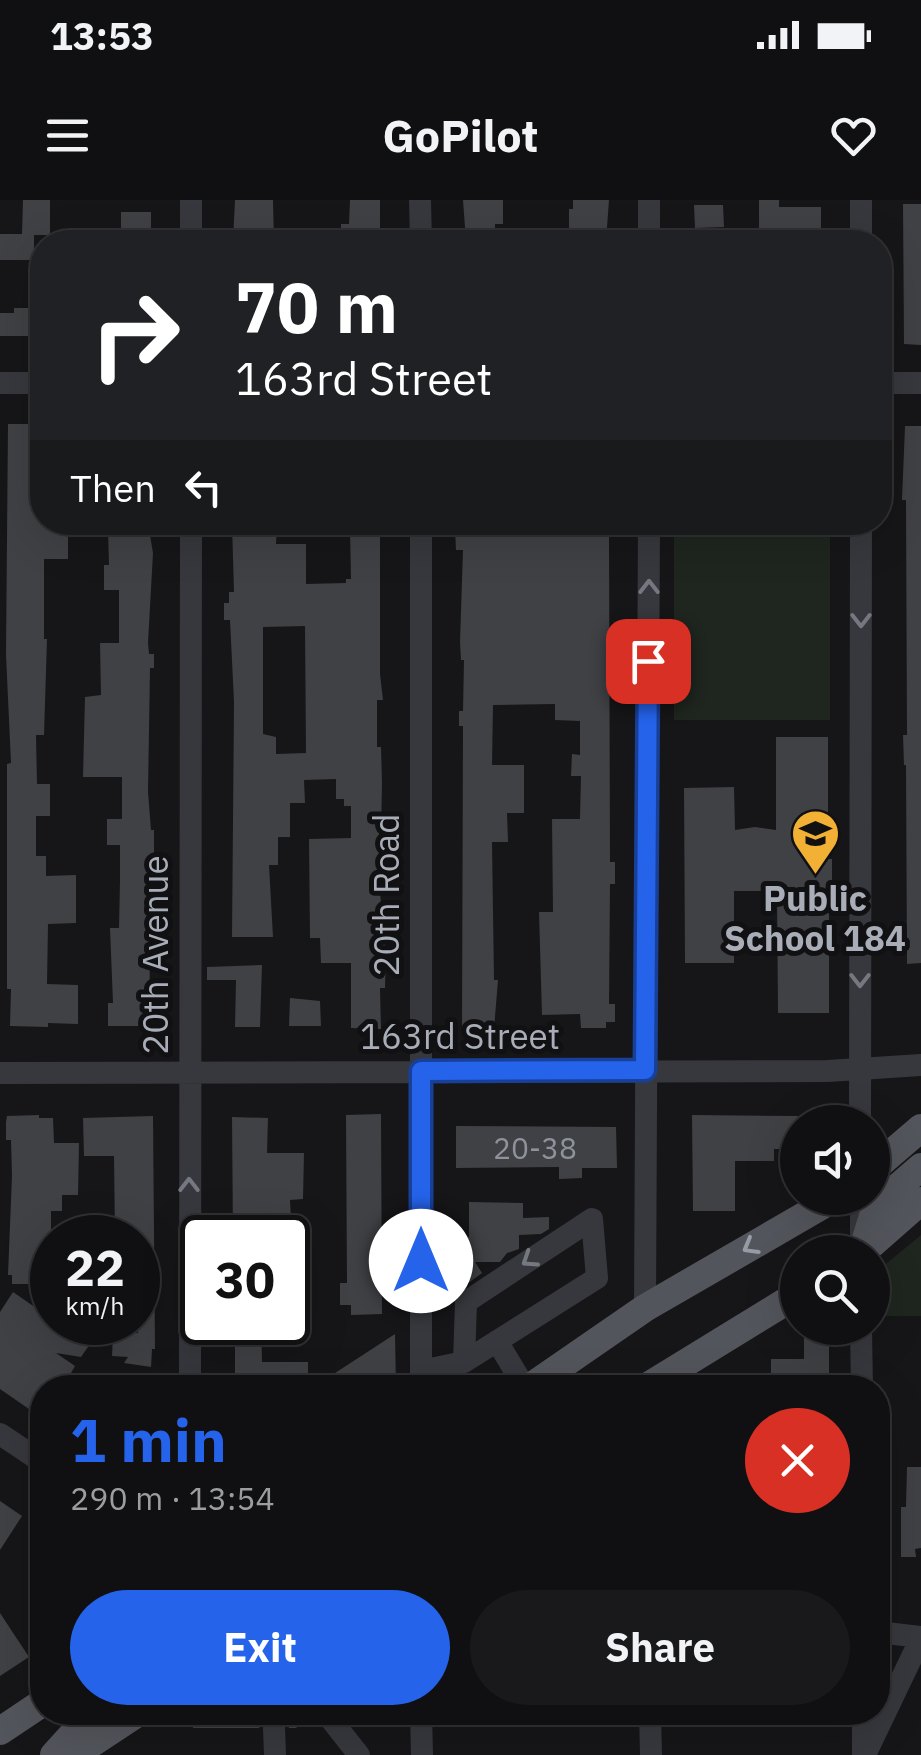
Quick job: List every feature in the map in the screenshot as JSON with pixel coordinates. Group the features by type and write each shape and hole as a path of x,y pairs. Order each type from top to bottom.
{"main road":[{"path":"890,1155 921,1128"},
{"path":"867,1235 876,1206 921,1167"},
{"path":"882,1235 921,1202"},
{"path":"546,1375 645,1308 805,1215"},
{"path":"665,1375 780,1305"},
{"path":"0,1731 30,1711"},
{"path":"54,1755 81,1725"},
{"path":"74,1755 119,1725"}],"street":[{"path":"191,200 191,230"},
{"path":"420,200 420,230"},
{"path":"649,200 650,230"},
{"path":"861,200 861,230"},
{"path":"892,382 921,383"},
{"path":"0,383 30,383"},
{"name":"20th Avenue","path":"190,1375 191,535"},
{"name":"20th Road","path":"421,535 421,1375"},
{"path":"645,1308 649,535"},
{"path":"860,1105 862,535"},
{"name":"163rd Street","path":"0,1073 828,1071 921,1065"},
{"path":"431,1375 464,1362 597,1278 592,1219 466,1302 464,1362"},
{"path":"496,1341 518,1375"},
{"path":"862,1345 862,1375"},
{"path":"0,1434 30,1454"},
{"path":"890,1634 921,1638 890,1702"},
{"path":"335,1725 359,1755"},
{"path":"422,1725 422,1755"},
{"path":"650,1725 651,1755"},
{"path":"863,1725 864,1755"},
{"path":"864,1755 879,1725"},
{"path":"274,1728 276,1755"}],"shaded area":[{"path":"674,535 830,535 830,720 674,720"},
{"path":"921,1235 921,1316 890,1316 890,1261"}],"building":[{"path":"23,200 50,200 50,230 30,230 30,260 0,260 0,234 22,234"},
{"path":"235,200 273,200 274,230 234,230"},
{"path":"350,200 380,200 380,230 341,230 341,224 349,224"},
{"path":"463,200 503,200 503,224 495,224 495,230 465,230"},
{"path":"573,200 609,200 607,230 569,230 569,209 573,209"},
{"path":"759,200 779,200 779,207 821,207 821,230 759,230"},
{"path":"903,204 921,204 921,345 904,344"},
{"path":"694,205 723,205 724,227 695,228"},
{"path":"121,212 151,212 151,230 121,230"},
{"path":"14,308 30,308 30,336 0,336 0,313 14,313"},
{"path":"8,424 30,424 30,535 68,535 68,559 44,559 47,639 44,735 36,735 37,784 50,784 50,816 36,816 36,856 46,856 46,876 76,875 76,923 48,924 47,984 78,985 78,1024 10,1026 7,764 11,763 6,655"},
{"path":"905,426 921,426 921,963 907,964 903,735 907,735 906,500 902,500"},
{"path":"108,535 150,535 153,553 148,643 149,654 154,654 154,668 150,668 148,792 154,830 154,881 149,1026 108,1026 108,1003 113,1003 110,928 119,928 120,845 107,845 107,819 122,819 122,777 83,777 85,697 101,695 100,643 119,643 119,590 104,590 104,565 109,565"},
{"path":"232,535 276,535 276,544 306,544 306,584 346,583 346,579 351,579 350,535 380,535 383,700 377,700 377,747 381,747 380,893 386,950 385,988 380,988 381,1029 351,1028 351,963 321,963 320,938 310,938 309,839 351,838 351,806 344,806 344,799 336,799 336,779 304,780 305,803 290,803 290,837 278,837 278,865 269,865 273,937 232,937 234,702 230,620 224,620 229,592 234,592","holes":["305,626 306,753 276,754 276,737 263,734 263,627"]},
{"path":"455,535 609,535 610,862 615,862 615,884 610,884 609,1004 615,1004 615,1022 606,1022 606,1028 581,1028 580,1014 542,1015 539,912 553,912 552,819 580,819 581,776 571,776 572,754 580,755 580,721 555,720 555,704 493,705 492,765 524,765 524,813 507,813 508,842 492,842 494,980 498,980 494,1029 462,1029 463,726 459,726 459,711 463,711 463,550 456,550"},
{"path":"776,737 828,737 828,859 832,859 829,1013 778,1013 777,891 734,891 734,963 685,963 684,788 734,787 735,830 776,830"},
{"path":"262,965 260,1027 235,1027 236,980 207,980 207,967"},
{"path":"290,998 320,1001 321,1026 289,1026"},
{"path":"381,1114 382,1314 351,1315 351,1305 340,1305 340,1283 347,1283 346,1115"},
{"path":"692,1115 780,1116 780,1149 774,1149 774,1161 735,1161 735,1211 693,1211"},
{"path":"7,1116 53,1118 54,1143 79,1143 78,1195 62,1195 62,1211 30,1215 30,1284 12,1284 12,1275 8,1275 12,1176"},
{"path":"153,1116 154,1215 115,1215 114,1156 84,1156 83,1118"},
{"path":"232,1117 268,1118 267,1153 304,1153 303,1199 290,1200 291,1215 233,1215"},
{"path":"456,1126 616,1127 617,1168 582,1168 582,1178 559,1179 559,1167 456,1168"},
{"path":"469,1202 523,1203 523,1218 549,1217 549,1229 541,1234 519,1235 519,1249 507,1253 500,1262 475,1262 482,1273 467,1284 462,1276 462,1237 469,1237"},
{"path":"13,1292 30,1304 30,1345 89,1345 81,1357 56,1353 75,1366 71,1373 74,1375 30,1375 30,1410 0,1389 0,1312"},
{"path":"395,1334 396,1375 332,1375"},
{"path":"112,1345 155,1345 151,1367 124,1363 128,1357 112,1356"},
{"path":"235,1345 262,1345 262,1362 308,1362 308,1375 235,1375"},
{"path":"804,1345 829,1345 829,1375 771,1375 771,1359 804,1359"},
{"path":"907,1467 921,1467 921,1548 915,1549 916,1557 901,1557 901,1507 906,1507"},
{"path":"0,1501 22,1516 0,1550"},
{"path":"0,1613 29,1657 0,1676"},
{"path":"193,1725 260,1725 259,1728"}],"place":[{"name":"Public School 184","path":"815,876"}],"route":[{"path":"421,1261 421,1071 645,1070 648,661"}]}
